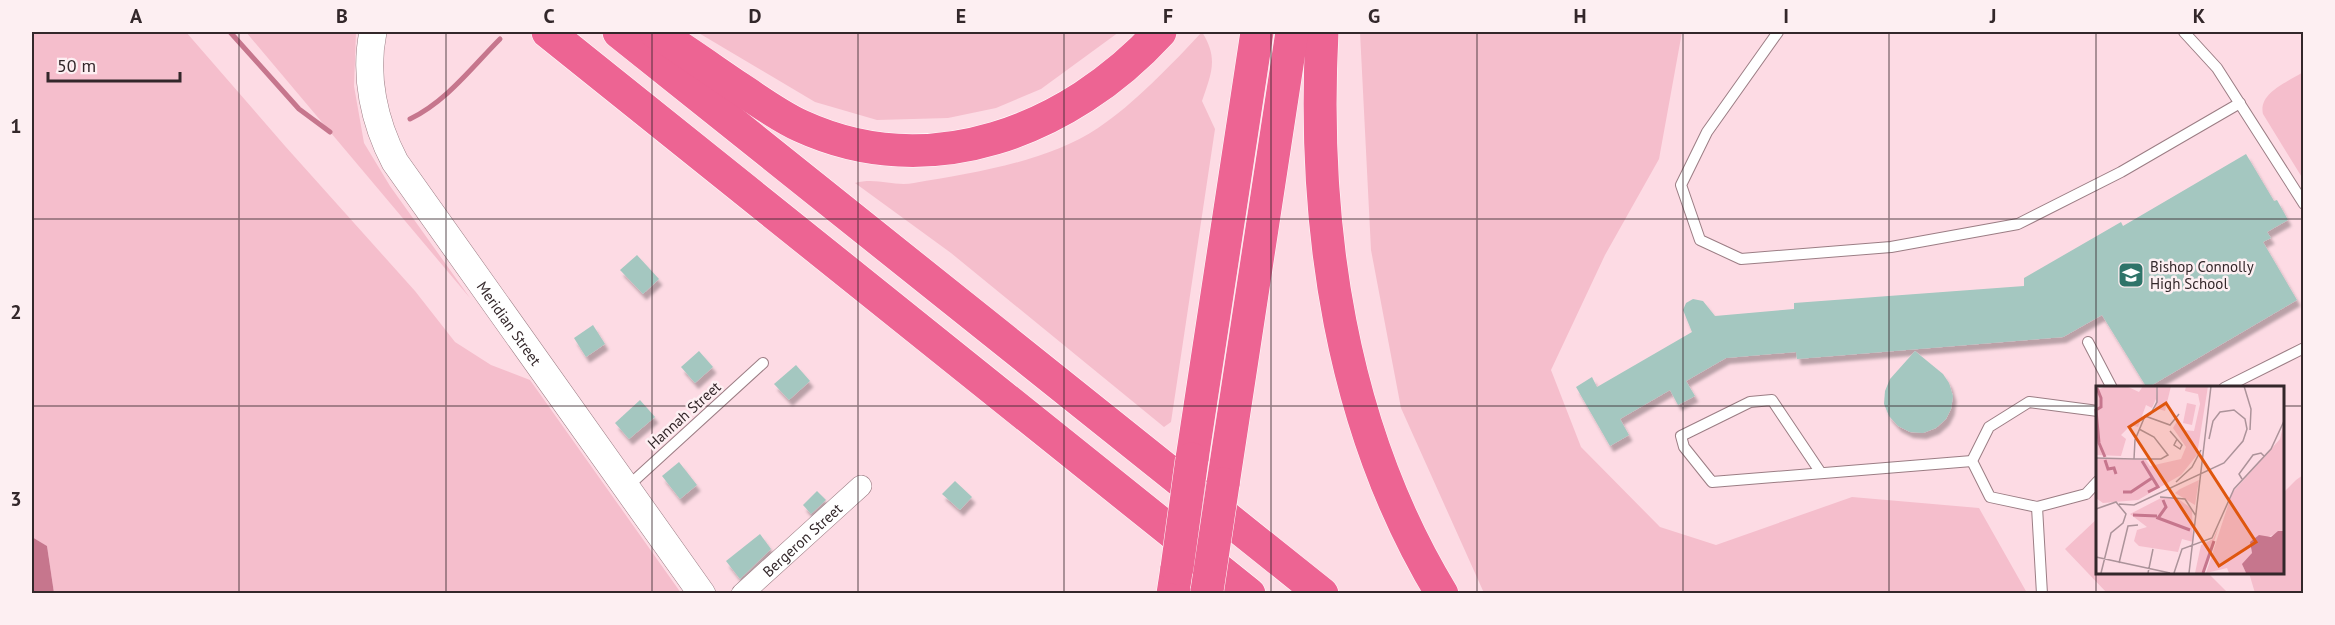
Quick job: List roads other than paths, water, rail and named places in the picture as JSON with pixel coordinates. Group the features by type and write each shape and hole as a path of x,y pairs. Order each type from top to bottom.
{"highway":[{"path":"548,32 1249,594"},
{"path":"619,32 1322,594"},
{"path":"656,32 763,104 800,125 855,144 910,150 974,144 1037,124 1073,104 1105,82 1160,32"},
{"path":"1175,581 1257,32"},
{"path":"1207,592 1292,32"},
{"path":"1322,32 1319,108 1320,161 1328,257 1339,319 1360,401 1383,471 1408,529 1442,594"}],"street":[{"name":"Meridian Street","path":"374,32 370,55 371,88 382,135 395,162 702,594"},
{"name":"Bergeron Street","path":"742,594 861,486"}],"lane":[{"path":"1778,32 1707,132 1681,185 1700,240 1741,259 1891,247 2018,224 2121,172 2240,103"},
{"path":"2184,32 2217,68 2304,204"},
{"path":"2088,342 2111,386"},
{"path":"2228,386 2304,348"},
{"name":"Hannah Street","path":"626,488 763,363"},
{"path":"1821,474 1772,400 1750,402 1681,436 1684,447 1712,482 1821,474 1972,461"},
{"path":"1972,461 1989,427 2029,402 2096,411"},
{"path":"1972,461 1990,497 2037,507 2086,494 2096,483"},
{"path":"2037,507 2042,594"}],"waterway":[{"path":"230,32 299,109 330,132"},
{"path":"410,119 436,103 500,39"}],"place":[{"name":"Bishop Connolly High School","path":"2131,275"}]}
